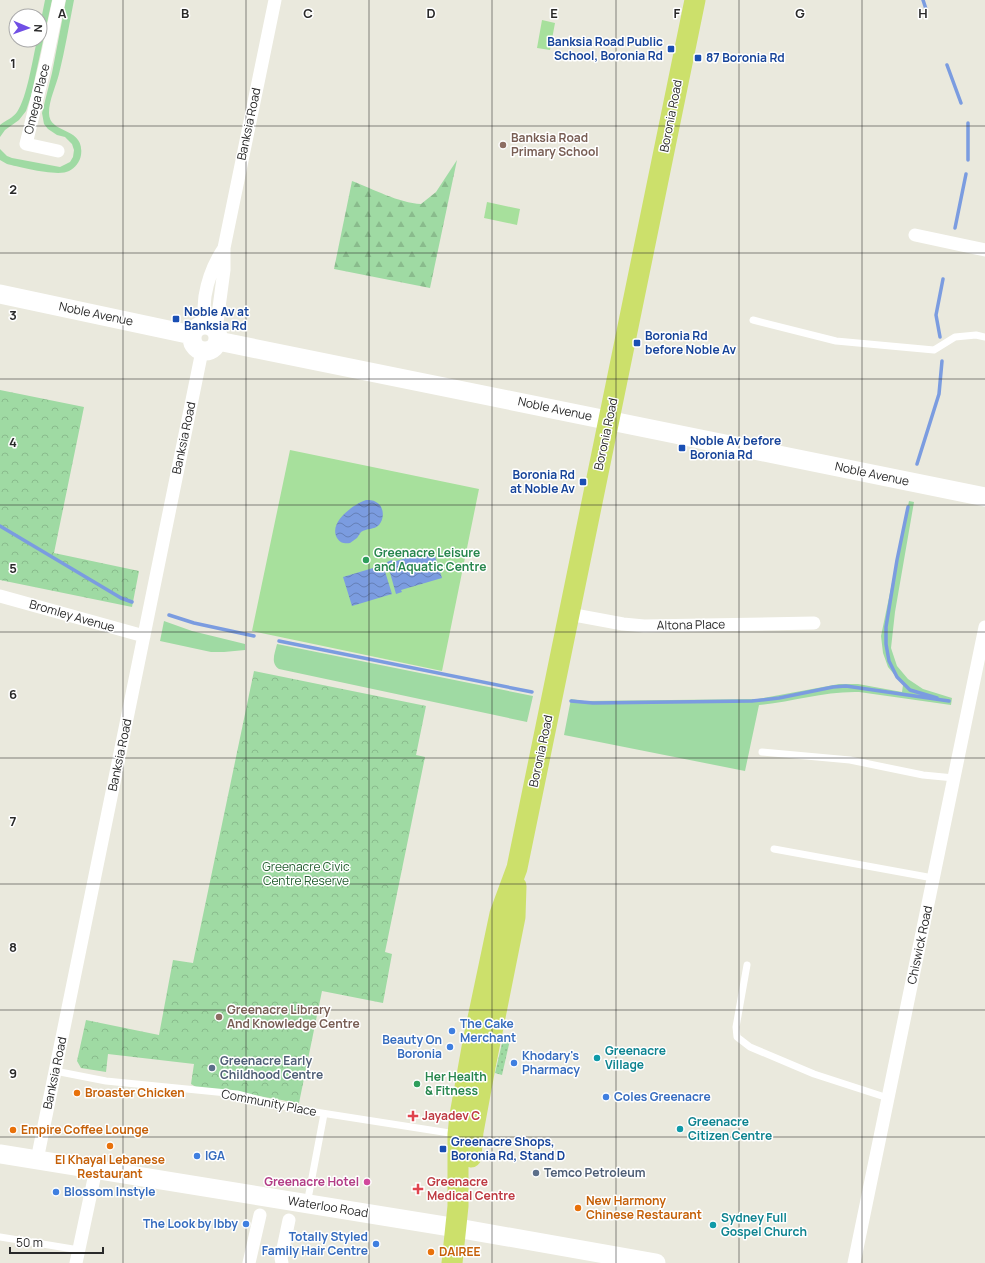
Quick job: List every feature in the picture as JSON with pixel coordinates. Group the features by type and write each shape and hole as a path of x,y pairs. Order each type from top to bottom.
{"main road":[{"name":"Boronia Road","path":"463,1229 458,1134 470,1057 500,914 517,868 695,0"},
{"name":"Boronia Road","path":"463,1229 471,1212 471,1153 473,1132 515,918 517,868"},
{"path":"452,1263 463,1229"},
{"path":"463,1229 464,1263"}],"street":[{"name":"Omega Place","path":"58,151 26,144 59,0"},
{"name":"Banksia Road","path":"207,333 205,296 211,271 224,248 275,0"},
{"path":"915,236 985,250"},
{"name":"Noble Avenue","path":"0,294 207,333 609,420 985,497"},
{"path":"202,351 193,343 207,333"},
{"name":"Banksia Road","path":"37,1160 202,351"},
{"name":"Bromley Avenue","path":"0,596 144,636"},
{"name":"Altona Place","path":"569,614 622,624 644,626 814,623"},
{"name":"Chiswick Road","path":"854,1263 954,778 982,661 985,627"},
{"name":"Waterloo Road","path":"0,1154 463,1229 656,1263"},
{"path":"76,1263 96,1170"},
{"path":"249,1263 260,1214"},
{"path":"282,1263 281,1258 289,1220"}],"lane":[{"path":"753,320 836,341 934,350 955,337 976,335 985,337"},
{"path":"762,752 850,760 923,775 954,778"},
{"path":"774,849 933,878"},
{"path":"747,965 736,1027 737,1037 750,1048 806,1071 888,1098"},
{"name":"Community Place","path":"55,1072 106,1081 237,1094 287,1107 324,1114 458,1134"},
{"path":"307,1204 324,1114"},
{"path":"0,1237 79,1250"}],"green space":[{"path":"45,0 52,0 48,18 48,8 43,8"},
{"path":"66,0 74,0 58,79 51,98 49,113 51,120 55,125 78,139 81,146 80,158 73,168 64,173 38,171 7,164 0,160 0,149 7,156 12,158 60,167 70,162 73,157 74,150 72,144 65,137 57,135 48,129 44,124 42,113 52,73"},
{"path":"542,20 555,23 550,50 537,48"},
{"path":"35,48 42,48 31,96 26,111 19,120 5,130 0,137 0,125 15,114 21,106"},
{"path":"457,160 430,288 334,269 352,181 404,201 421,204 436,192"},
{"path":"487,202 520,209 517,225 484,218"},
{"path":"0,390 84,407 54,553 139,571 132,607 0,580"},
{"name":"Greenacre Leisure and Aquatic Centre","path":"290,450 479,489 442,671 252,631"},
{"path":"909,501 914,502 895,612 891,648 897,666 908,679 923,689 952,698 951,705 859,692 846,692 759,705 745,771 564,735 571,699 584,701 758,699 839,684 858,684 902,692 903,685 888,667 883,653 881,636"},
{"path":"164,621 192,631 245,644 245,650 211,652 160,641"},
{"path":"277,644 533,696 527,722 279,669 276,667 274,661 274,654"},
{"name":"Greenacre Civic Centre Reserve","path":"254,671 426,706 416,755 425,757 385,952 392,954 383,1003 322,991 299,1103 196,1087 191,1084 194,1064 108,1054 106,1072 81,1068 77,1061 86,1020 159,1035 173,960 193,963"},
{"path":"503,1039 510,1040 502,1075 495,1073"}],"water":[{"path":"366,500 375,501 381,506 383,516 381,522 375,528 361,532 357,538 350,543 341,542 338,540 335,532 339,520 355,505"},
{"path":"433,550 442,578 401,590 402,592 396,594 387,562 392,560 393,562"},
{"path":"383,565 392,594 352,606 343,577"}],"waterway":[{"path":"923,0 926,9"},
{"path":"947,65 961,103"},
{"path":"968,123 968,160"},
{"path":"955,228 966,174"},
{"path":"940,337 936,315 943,279"},
{"path":"917,464 939,394 942,361"},
{"path":"908,507 897,560 886,627 886,644 889,661 897,677 910,690 937,698"},
{"path":"0,526 121,598 132,602"},
{"path":"169,615 194,623 254,636"},
{"path":"279,641 532,692"},
{"path":"571,701 593,703 752,701 779,698 833,687 846,686 949,701"}],"place":[{"name":"Banksia Road Public School, Boronia Rd","path":"671,49"},
{"name":"87 Boronia Rd","path":"698,58"},
{"name":"Banksia Road Primary School","path":"503,145"},
{"name":"Noble Av at Banksia Rd","path":"176,319"},
{"name":"Boronia Rd before Noble Av","path":"637,343"},
{"name":"Noble Av before Boronia Rd","path":"682,448"},
{"name":"Boronia Rd at Noble Av","path":"583,482"},
{"name":"Greenacre Leisure and Aquatic Centre","path":"366,560"},
{"name":"Greenacre Library And Knowledge Centre","path":"219,1017"},
{"name":"The Cake Merchant","path":"452,1031"},
{"name":"Beauty On Boronia","path":"450,1047"},
{"name":"Greenacre Village","path":"597,1058"},
{"name":"Khodary's Pharmacy","path":"514,1063"},
{"name":"Greenacre Early Childhood Centre","path":"212,1068"},
{"name":"Her Health & Fitness","path":"417,1084"},
{"name":"Broaster Chicken","path":"77,1093"},
{"name":"Coles Greenacre","path":"606,1097"},
{"name":"Jayadev C","path":"413,1116"},
{"name":"Greenacre Citizen Centre","path":"680,1129"},
{"name":"Empire Coffee Lounge","path":"13,1130"},
{"name":"El Khayal Lebanese Restaurant","path":"110,1146"},
{"name":"Greenacre Shops, Boronia Rd, Stand D","path":"443,1149"},
{"name":"IGA","path":"197,1156"},
{"name":"Temco Petroleum","path":"536,1173"},
{"name":"Greenacre Hotel","path":"367,1182"},
{"name":"Greenacre Medical Centre","path":"418,1189"},
{"name":"Blossom Instyle","path":"56,1192"},
{"name":"New Harmony Chinese Restaurant","path":"578,1208"},
{"name":"The Look by Ibby","path":"246,1224"},
{"name":"Sydney Full Gospel Church","path":"713,1225"},
{"name":"Totally Styled Family Hair Centre","path":"376,1244"},
{"name":"DAIREE","path":"431,1252"}]}
